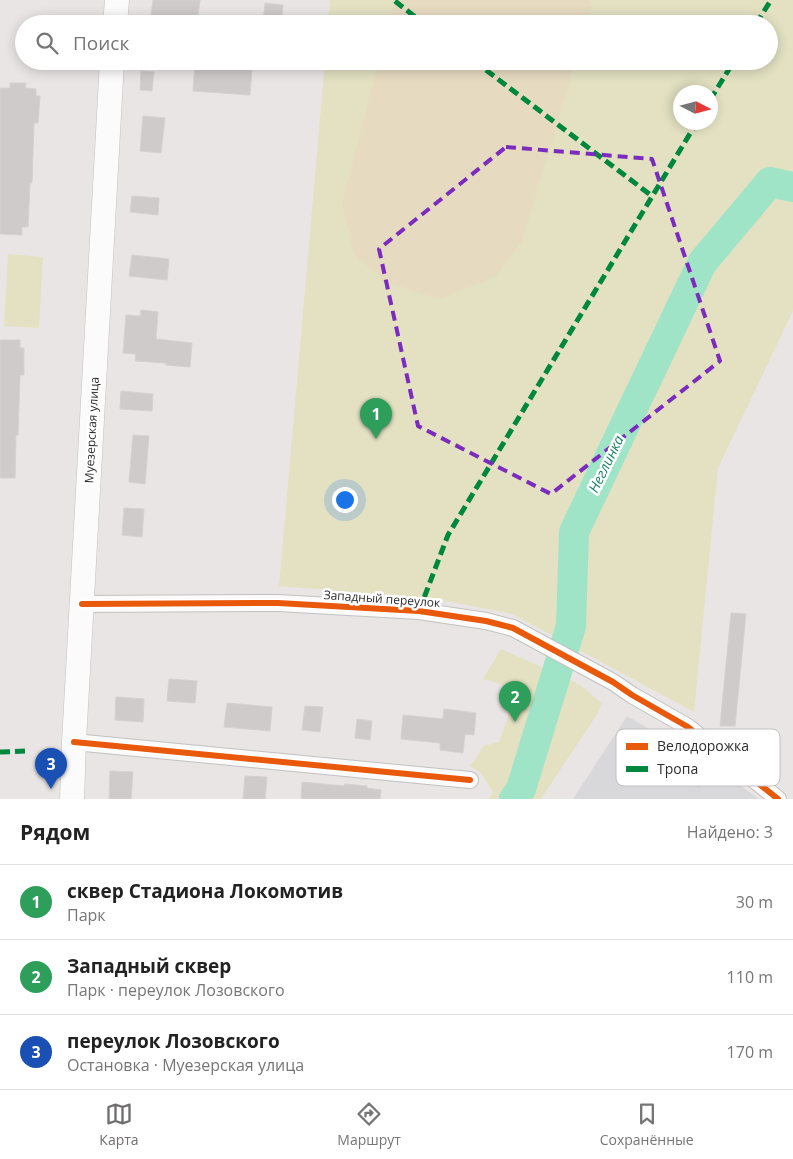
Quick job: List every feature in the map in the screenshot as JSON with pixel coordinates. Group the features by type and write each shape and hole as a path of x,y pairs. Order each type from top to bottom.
{"main road":[{"path":"115,15 117,0"},
{"name":"Муезерская улица","path":"72,799 112,70"}],"street":[{"name":"Западный переулок","path":"82,604 278,602 419,610 486,621 513,628 538,640 613,682 690,729"},
{"path":"74,742 470,780"},
{"name":"Западный переулок","path":"762,786 778,799"}],"highlighted area":[{"path":"506,147 652,159 720,361 551,494 418,426 379,249"}],"shaded area":[{"path":"330,0 793,0 793,311 718,468 694,712 512,614 436,599 279,586 324,70 778,70 778,15 329,15"},
{"path":"395,0 590,0 592,7 590,15 391,15"},
{"path":"377,70 573,70 522,241 494,278 438,299 384,281 354,254 342,204"},
{"path":"8,254 43,257 39,328 4,326"},
{"path":"501,649 579,684 602,703 596,716 541,799 488,799 493,792 480,772 470,766 484,746 499,742 508,717 507,686 483,679"},
{"path":"627,716 649,729 619,729"},
{"path":"616,733 616,786 741,786 758,799 573,799"}],"building":[{"path":"153,0 200,0 198,15 151,15"},
{"path":"265,3 283,5 282,15 264,15"},
{"path":"194,70 252,70 250,95 193,91"},
{"path":"141,71 154,72 152,91 140,90"},
{"path":"10,83 26,83 25,88 36,89 36,96 40,96 38,123 34,123 28,227 22,227 22,235 0,234 0,88 10,88"},
{"path":"143,116 165,118 161,153 140,151"},
{"path":"132,196 159,198 158,215 130,212"},
{"path":"132,255 169,259 167,280 129,276"},
{"path":"141,310 158,312 156,339 192,343 190,367 135,361 136,354 123,353 126,315 140,316"},
{"path":"0,340 20,340 20,348 24,348 24,375 20,375 15,478 0,478"},
{"path":"121,391 153,394 152,411 120,409"},
{"path":"133,435 149,436 145,484 129,482"},
{"path":"124,508 144,509 142,537 122,535"},
{"path":"731,613 746,614 735,726 720,726"},
{"path":"169,679 197,681 195,703 167,701"},
{"path":"116,697 144,699 143,722 115,720"},
{"path":"227,703 272,707 270,731 224,727"},
{"path":"305,706 323,707 320,732 302,730"},
{"path":"444,709 476,713 474,735 465,734 463,753 440,750 440,743 401,739 403,715 443,719"},
{"path":"357,719 372,721 370,740 355,738"},
{"path":"110,771 133,772 131,799 109,799"},
{"path":"245,776 267,777 265,799 243,799"},
{"path":"302,782 367,786 367,788 381,790 380,799 301,799"}],"waterway":[{"name":"Неглинка","path":"514,799 521,789 571,626 574,532 702,263 770,182 793,187"}],"marked path":[{"path":"762,15 771,0"},
{"path":"395,1 413,15"},
{"path":"486,70 652,196"},
{"path":"718,87 728,70"},
{"path":"419,611 448,535 692,130"},
{"path":"0,752 27,751"}],"cycle path":[{"path":"82,604 278,603 419,611 486,621 513,628 613,682 690,729"},
{"path":"74,742 470,780"},
{"path":"762,786 778,799"}],"place":[{"name":"сквер Стадиона Локомотив","path":"376,439"},
{"name":"Западный сквер","path":"515,722"},
{"name":"переулок Лозовского","path":"51,789"}]}
